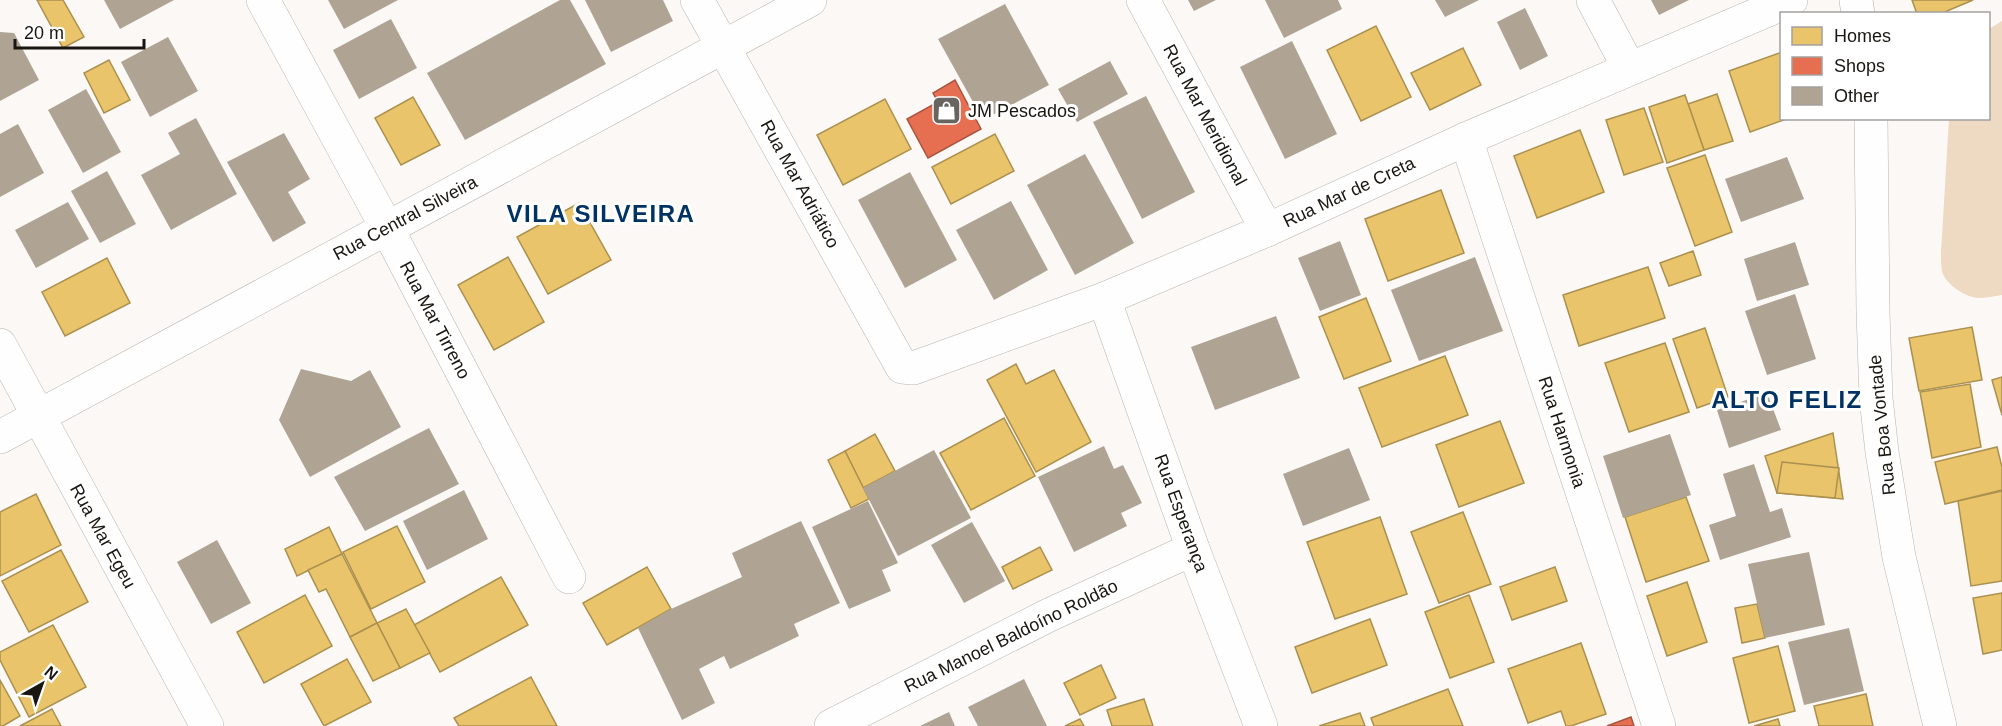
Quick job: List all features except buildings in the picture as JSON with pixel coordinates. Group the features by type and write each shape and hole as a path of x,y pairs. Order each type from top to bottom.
{"street":[{"name":"Rua Mar Tirreno","path":"263,0 387,228 569,578"},
{"name":"Rua Mar Adriático","path":"698,0 902,368"},
{"name":"Rua Central Silveira","path":"0,437 810,0"},
{"name":"Rua Mar Meridional","path":"1143,0 1267,230"},
{"path":"1593,0 1629,68"},
{"name":"Rua Mar de Creta","path":"902,368 920,366 1104,299 1267,230 1629,68 1791,0"},
{"name":"Rua Boa Vontade","path":"1871,120 1876,398 1899,557 1940,726"},
{"name":"Rua Harmonia","path":"1466,139 1659,726"},
{"name":"Rua Esperança","path":"1104,299 1193,549 1261,726"},
{"name":"Rua Mar Egeu","path":"0,345 207,726"},
{"name":"Rua Manoel Baldoíno Roldão","path":"831,726 1049,615 1193,549"}],"shaded area":[{"path":"2002,21 2002,295 1978,298 1956,289 1947,281 1942,271 1941,252 1949,120 1990,120 1990,28"}],"place":[{"name":"JM Pescados","path":"947,111"}],"district":[{"name":"VILA SILVEIRA","path":"601,213"},
{"name":"ALTO FELIZ","path":"1787,399"}]}
